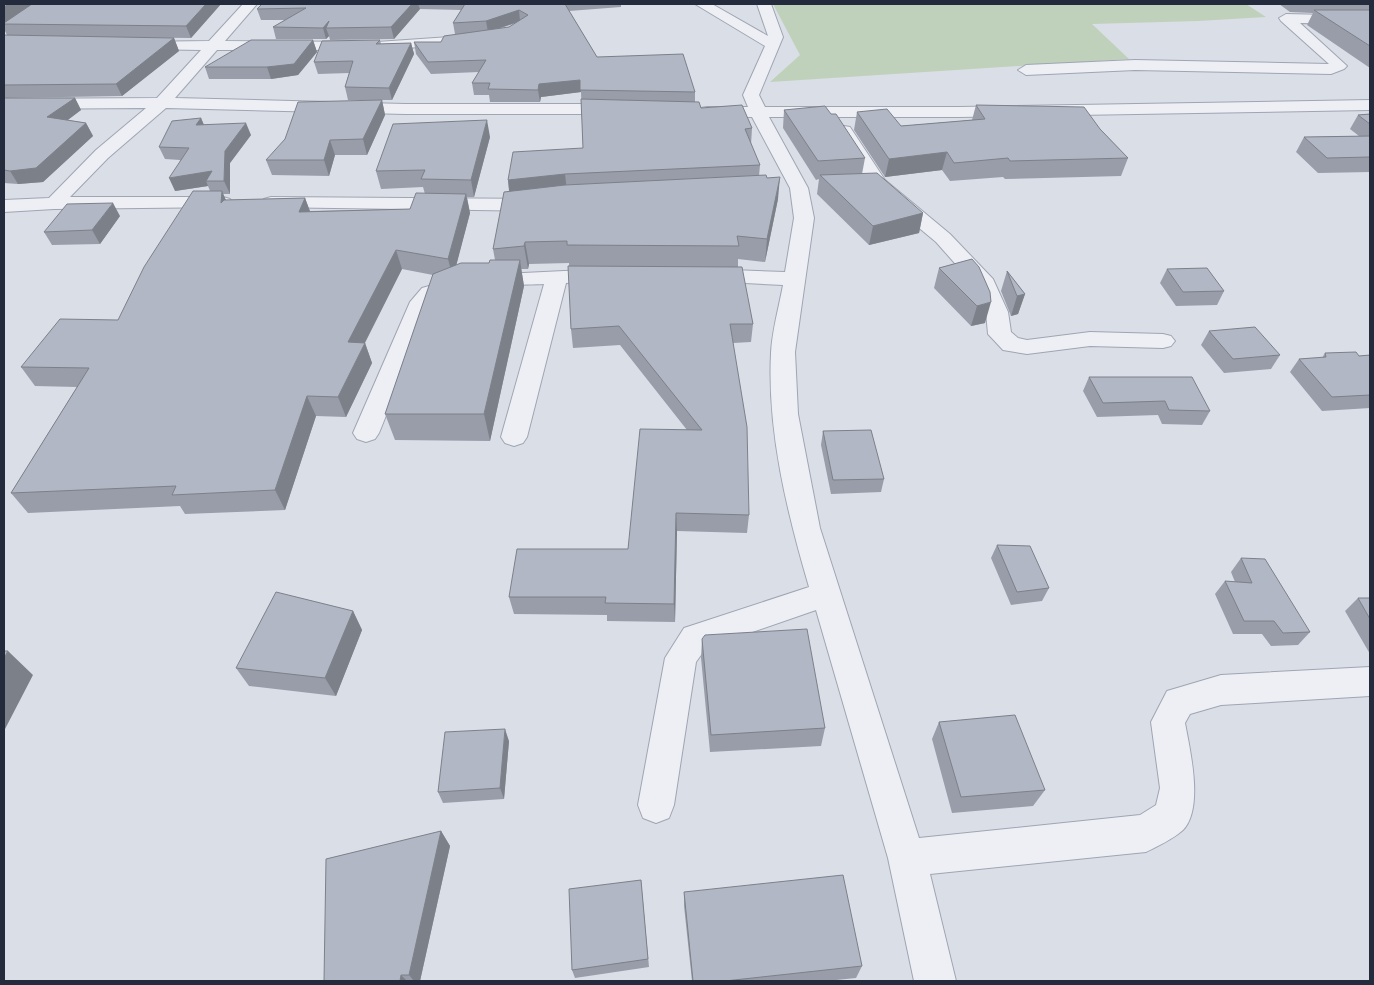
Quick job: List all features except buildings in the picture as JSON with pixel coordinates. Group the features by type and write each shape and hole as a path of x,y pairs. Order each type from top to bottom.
{"street":[{"path":"54,203 102,154 162,103 250,4"},
{"path":"702,4 772,44"},
{"path":"764,4 776,38 751,95 758,113 799,188 804,218 783,352 785,414 806,528 907,858 935,981"},
{"path":"1026,70 1135,65 1331,69 1339,66 1280,13 1370,20"},
{"path":"125,44 377,46 496,36"},
{"path":"4,104 162,103 405,109 636,110"},
{"path":"694,112 1255,109 1370,105"},
{"path":"842,128 868,184 943,238 985,284 997,312 1000,334 1011,344 1027,347 1090,339 1163,341"},
{"path":"8,210 54,203 249,202 520,206 559,201"},
{"path":"366,433 421,302 430,293 464,282 625,275"},
{"path":"681,275 794,279"},
{"path":"514,437 557,277"},
{"path":"656,805 681,658 695,638 825,594"},
{"path":"907,858 1146,833 1171,816 1178,788 1168,722 1179,702 1221,690 1370,681"}],"green space":[{"path":"773,4 1246,4 1266,17 1092,24 1129,59 770,82 800,55"}]}
